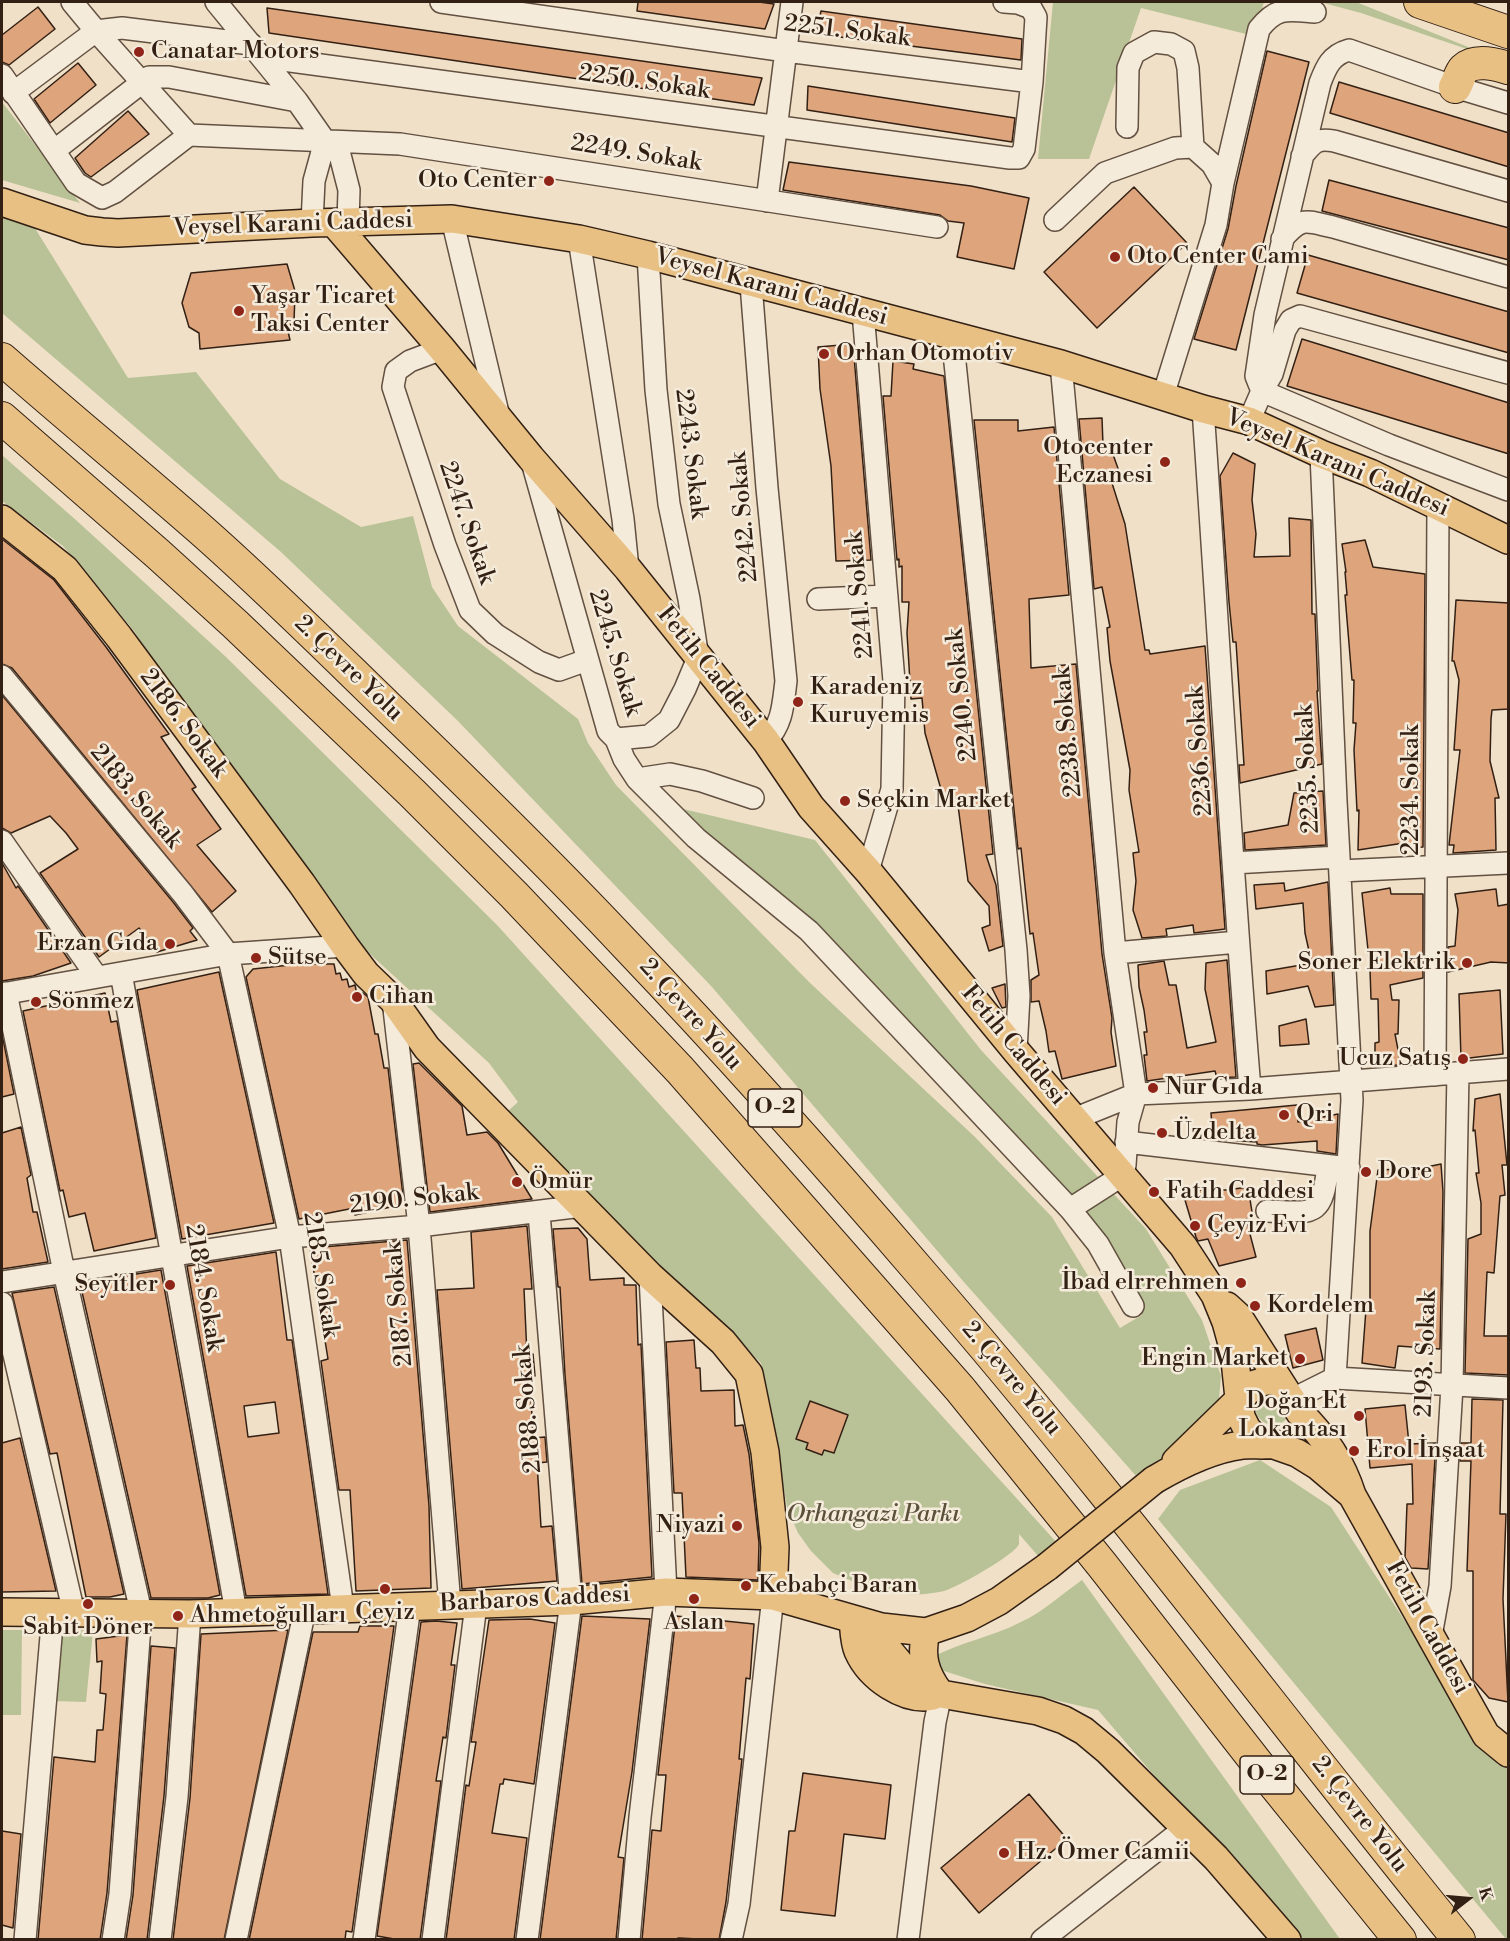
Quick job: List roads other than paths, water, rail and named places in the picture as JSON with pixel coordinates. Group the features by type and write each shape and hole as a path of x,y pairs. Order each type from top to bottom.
{"highway":[{"path":"1420,2 1509,32"},
{"path":"1480,2 1509,14"},
{"path":"1455,87 1463,70 1471,65 1492,63 1509,68"},
{"name":"2. Çevre Yolu","path":"2,359 201,530 305,627 439,756 625,943 822,1159 1003,1370 1138,1533 1459,1940"},
{"name":"2. Çevre Yolu","path":"2,418 235,624 412,793 514,895 680,1070 960,1389 1400,1940"}],"main road":[{"name":"Veysel Karani Caddesi","path":"2,202 85,230 118,233 452,219 579,239 952,334 1061,364 1203,409 1249,421 1321,454 1370,473 1509,540"},
{"name":"Fetih Caddesi","path":"332,223 628,569 766,741 811,807 868,870 1016,1051 1183,1246 1215,1295"},
{"name":"2186. Sokak","path":"2,519 65,569 281,855 366,974 393,1000 427,1048 650,1276 723,1342 749,1374 765,1452 775,1547 774,1596"},
{"path":"1215,1295 1234,1351 1241,1417 1247,1429 1257,1438 1297,1453 1318,1466 1352,1495"},
{"path":"1215,1295 1238,1316 1290,1398 1333,1452 1347,1477 1352,1495"},
{"path":"1266,1381 1290,1398 1297,1429 1282,1442 1242,1445 1214,1452 1178,1465 1154,1480 1255,1384 1266,1381"},
{"name":"Barbaros Caddesi","path":"2,1612 190,1614 571,1601 666,1592 774,1596 881,1627 926,1632 966,1618 999,1601 1047,1567 1154,1480"},
{"name":"Fetih Caddesi","path":"1352,1495 1486,1735 1509,1754"},
{"path":"853,1619 881,1641 906,1671 923,1685 940,1694 1038,1711 1084,1731 1108,1751 1216,1858 1285,1938"},
{"path":"926,1632 922,1648 924,1662 929,1678 940,1694"}],"street":[{"path":"2,75 76,183 102,198 115,192 189,135 72,2"},
{"path":"216,2 297,101 326,141 340,155 349,190 332,223"},
{"name":"2251. Sokak","path":"441,2 786,51 1032,82"},
{"path":"767,201 792,2"},
{"path":"1004,2 1018,3 1031,8 1036,17 1032,82"},
{"path":"1164,396 1215,225 1259,29 1268,17 1283,10 1315,12"},
{"name":"2250. Sokak","path":"96,31 122,28 256,51 1010,158 1019,158 1024,149 1032,82"},
{"path":"13,93 96,31"},
{"path":"1127,127 1128,68 1134,53 1154,42 1171,44 1184,51 1188,68 1193,147 1212,164 1223,183"},
{"path":"1509,103 1349,50 1338,53 1327,65 1302,156 1265,315 1256,376 1262,391 1389,446 1509,490"},
{"path":"55,150 149,77 169,77 297,101"},
{"name":"2249. Sokak","path":"189,135 400,144 937,227"},
{"path":"1302,156 1314,143 1322,139 1335,141 1509,191"},
{"path":"326,141 314,182 332,223"},
{"path":"1055,220 1105,173 1175,148 1193,147"},
{"path":"452,219 500,420"},
{"path":"1282,239 1293,226 1304,221 1333,227 1509,277"},
{"path":"579,239 623,519 628,569"},
{"name":"2243. Sokak","path":"648,255 656,390 669,504 689,599 698,658"},
{"name":"2242. Sokak","path":"751,284 767,488 786,681 782,713 776,730 766,741"},
{"name":"2241. Sokak","path":"863,312 894,681 892,789 868,870"},
{"path":"1249,421 1272,374 1285,330 1291,320 1300,316 1509,373"},
{"name":"2240. Sokak","path":"952,334 1016,950 1019,996 1016,1051"},
{"name":"2247. Sokak","path":"442,350 410,361 396,371 393,387 445,545 470,610 495,634 539,662 559,670 587,660"},
{"name":"2238. Sokak","path":"1061,364 1114,953 1136,1094"},
{"name":"2236. Sokak","path":"1203,409 1238,942 1250,1089"},
{"name":"2235. Sokak","path":"1321,454 1339,864 1352,1081 1339,1167"},
{"name":"2245. Sokak","path":"531,458 587,660 609,731 616,739 649,736 669,720 698,658"},
{"name":"2234. Sokak","path":"1435,1075 1438,506"},
{"path":"818,599 887,596"},
{"name":"2183. Sokak","path":"2,676 11,702 183,894 228,954"},
{"path":"616,739 624,759 637,779 696,838 809,931 1070,1209 1098,1244 1133,1306"},
{"path":"637,779 670,774 702,781 753,798"},
{"path":"2,841 97,977"},
{"path":"1233,863 1437,865 1509,863"},
{"path":"1114,953 1238,942"},
{"path":"113,1940 120,1894 141,1612 4,994 228,954 345,946"},
{"name":"2185. Sokak","path":"228,954 291,1237 343,1608"},
{"name":"2184. Sokak","path":"121,973 236,1612"},
{"name":"2187. Sokak","path":"393,1000 463,1605 433,1940"},
{"path":"1074,1119 1136,1094 1250,1089 1509,1069"},
{"name":"2193. Sokak","path":"1431,1636 1440,1586 1452,1386 1458,1073"},
{"path":"1070,1209 1123,1175 1128,1122 1136,1094"},
{"path":"1126,1142 1339,1167"},
{"path":"1335,1378 1339,1167"},
{"path":"1267,1211 1306,1213 1319,1205 1325,1189 1339,1167"},
{"name":"2190. Sokak","path":"2,1282 291,1237 419,1226 582,1206"},
{"name":"2188. Sokak","path":"527,1940 571,1601 539,1213"},
{"path":"629,1940 640,1816 666,1592 650,1276"},
{"path":"2,1303 64,1613 25,1940"},
{"path":"1290,1398 1335,1378 1509,1388"},
{"path":"731,1940 739,1904 774,1596"},
{"path":"364,1940 410,1606"},
{"path":"236,1940 305,1609"},
{"path":"160,1940 177,1797 190,1614"},
{"path":"908,1940 940,1694"},
{"path":"1042,1940 1185,1828"}],"place":[{"name":"Canatar Motors","path":"139,52"},
{"name":"Oto Center","path":"549,181"},
{"name":"Oto Center Cami","path":"1115,257"},
{"name":"Yaşar Ticaret Taksi Center","path":"239,311"},
{"name":"Orhan Otomotiv","path":"824,354"},
{"name":"Otocenter Eczanesi","path":"1165,462"},
{"name":"Karadeniz Kuruyemis","path":"798,702"},
{"name":"Seçkin Market","path":"845,801"},
{"name":"Erzan Gıda","path":"170,944"},
{"name":"Sütse","path":"256,958"},
{"name":"Soner Elektrik","path":"1467,963"},
{"name":"Cihan","path":"357,997"},
{"name":"Sönmez","path":"36,1002"},
{"name":"Ucuz Satış","path":"1463,1059"},
{"name":"Nur Gıda","path":"1153,1088"},
{"name":"Qri","path":"1284,1115"},
{"name":"Üzdelta","path":"1162,1133"},
{"name":"Dore","path":"1366,1172"},
{"name":"Ömür","path":"517,1182"},
{"name":"Fatih Caddesi","path":"1154,1192"},
{"name":"Çeyiz Evi","path":"1195,1226"},
{"name":"İbad elrrehmen","path":"1241,1283"},
{"name":"Seyitler","path":"170,1285"},
{"name":"Kordelem","path":"1255,1306"},
{"name":"Engin Market","path":"1300,1359"},
{"name":"Doğan Et Lokantası","path":"1359,1416"},
{"name":"Erol İnşaat","path":"1354,1451"},
{"name":"Niyazi","path":"737,1526"},
{"name":"Kebabçi Baran","path":"746,1586"},
{"name":"Çeyiz","path":"385,1589"},
{"name":"Aslan","path":"694,1599"},
{"name":"Sabit Döner","path":"88,1604"},
{"name":"Ahmetoğulları","path":"178,1616"},
{"name":"Hz. Ömer Camii","path":"1004,1853"}],"park label":[{"name":"Orhangazi Parkı","path":"873,1515"}]}
